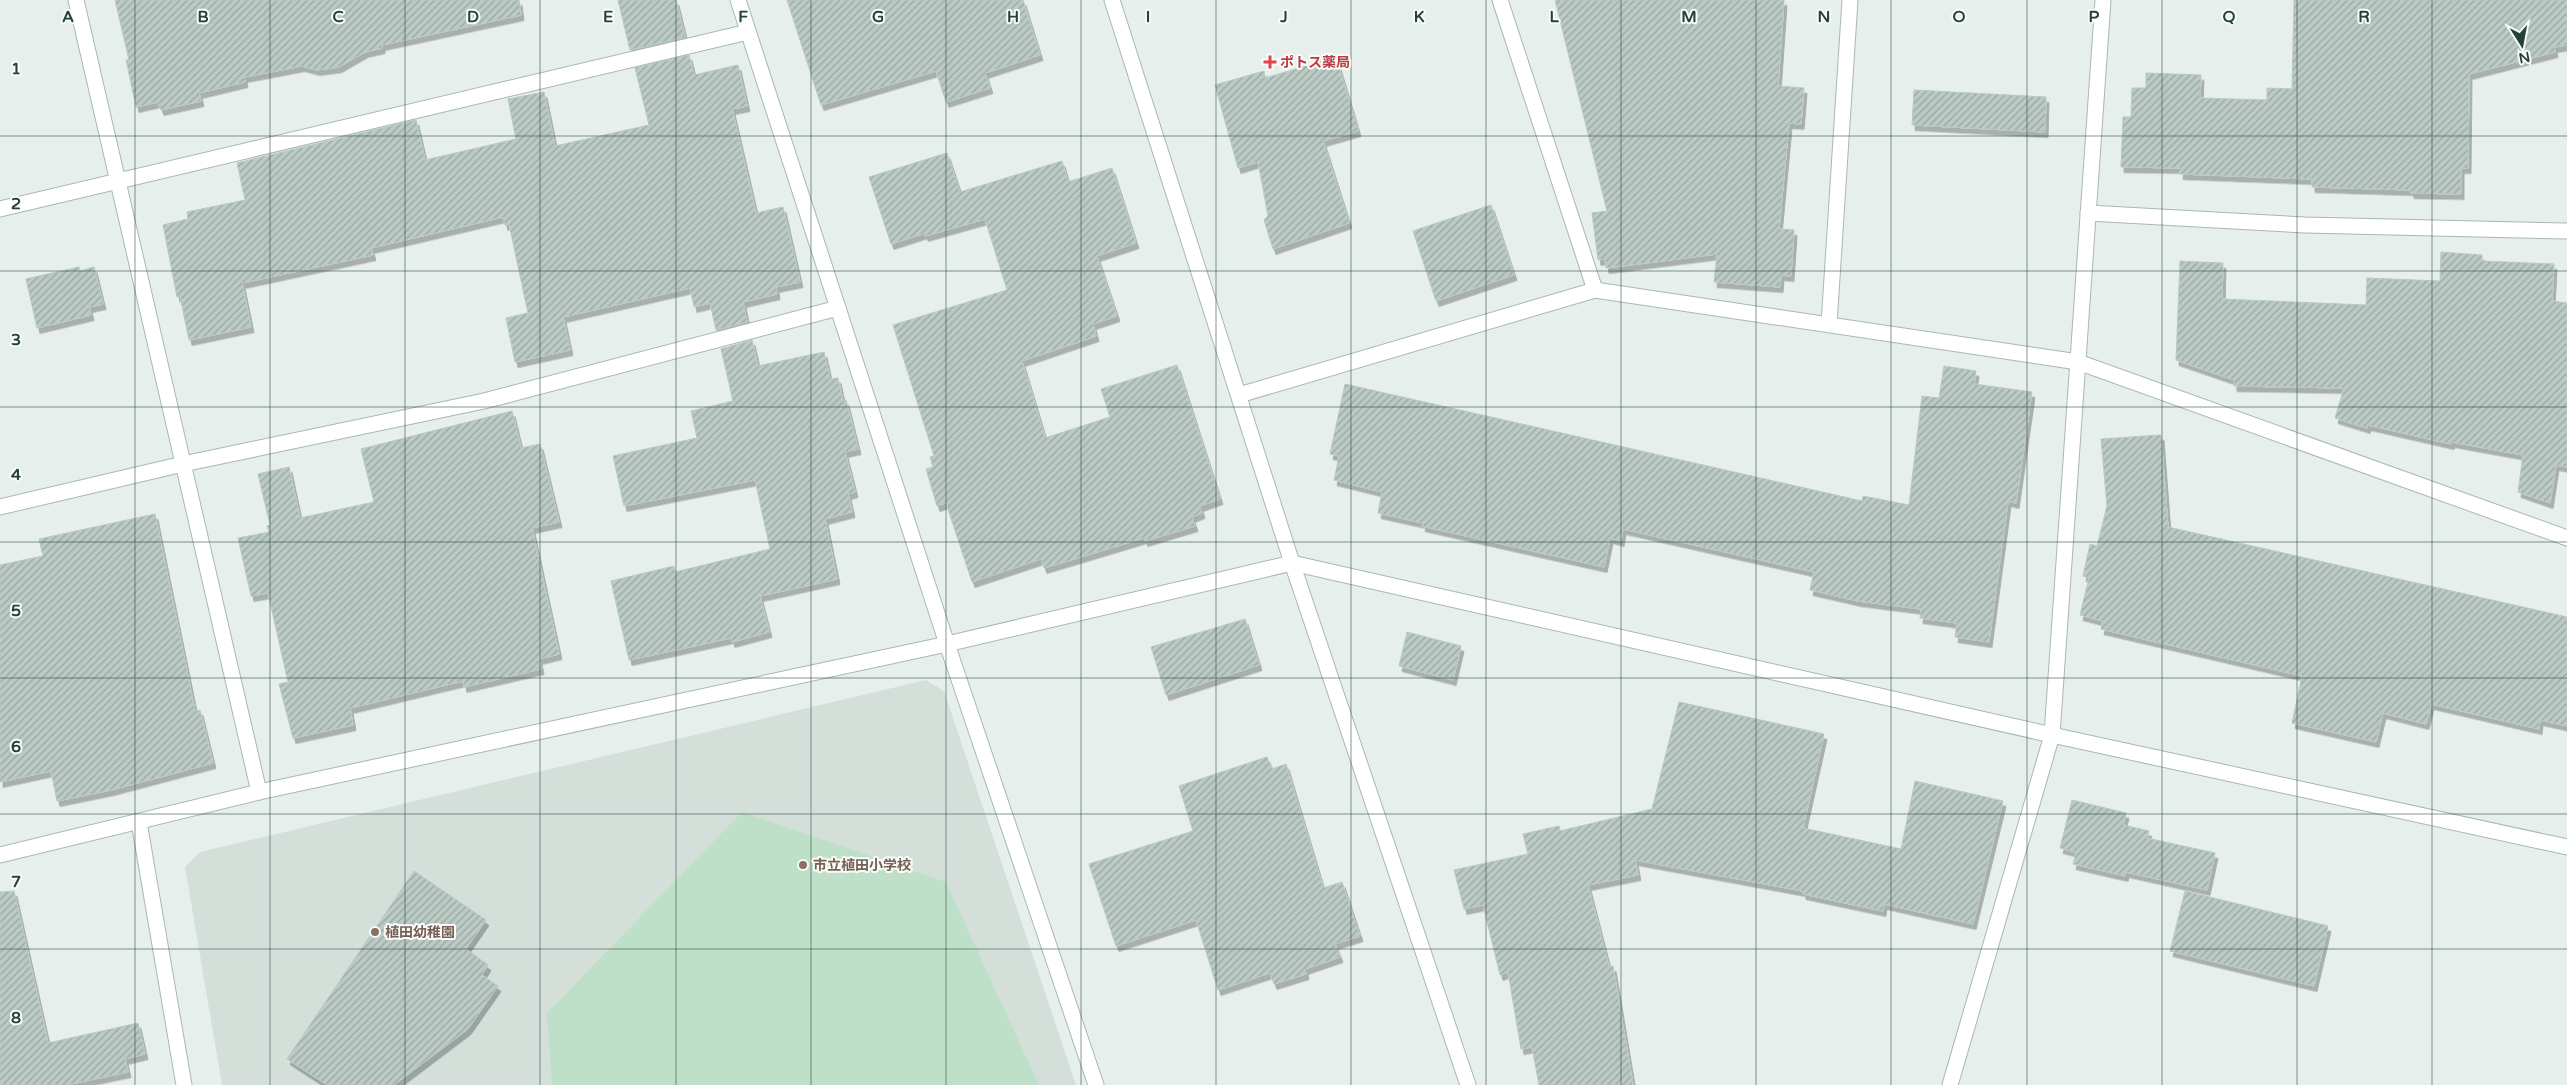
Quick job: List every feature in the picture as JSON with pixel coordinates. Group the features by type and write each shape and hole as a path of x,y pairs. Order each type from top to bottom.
{"street":[{"path":"76,0 259,792"},
{"path":"738,0 947,644 1096,1085"},
{"path":"1112,0 1292,563 1468,1085"},
{"path":"1500,0 1595,290"},
{"path":"1829,324 1850,0"},
{"path":"1951,1085 2052,735 2103,0"},
{"path":"0,209 748,32"},
{"path":"2088,213 2305,225 2567,231"},
{"path":"1239,395 1595,290 2078,362 2567,538"},
{"path":"0,507 183,464 484,401 838,308"},
{"path":"0,855 259,792 947,644 1292,563 2052,735 2567,847"},
{"path":"139,822 184,1085"}],"shaded area":[{"name":"市立植田小学校","path":"926,680 944,691 1076,1085 222,1085 185,867 200,852"}],"green space":[{"path":"742,812 946,882 1039,1085 552,1085 547,1013"}],"building":[{"path":"115,0 519,0 521,15 382,45 382,48 365,52 339,67 317,70 302,66 244,77 245,82 199,93 201,101 161,110 158,102 136,107 126,60 129,60"},
{"path":"618,0 676,0 685,37 630,50"},
{"path":"787,0 1023,0 1040,55 985,73 990,88 946,102 936,71 821,105"},
{"path":"1555,0 1784,0 1778,86 1804,88 1801,124 1789,123 1779,229 1794,230 1791,276 1781,275 1780,287 1714,282 1717,254 1606,268 1605,259 1598,260 1592,213 1607,211"},
{"path":"2294,0 2567,0 2567,45 2554,47 2555,52 2469,74 2468,168 2461,168 2461,194 2411,193 2411,190 2312,187 2312,179 2180,174 2181,168 2121,167 2123,117 2131,117 2132,88 2146,88 2146,73 2201,75 2200,98 2267,100 2267,88 2292,89"},
{"path":"689,55 694,75 738,65 747,106 732,109 756,213 783,207 800,282 776,287 777,294 743,302 747,322 716,330 710,303 694,307 690,288 563,317 570,350 515,362 506,318 528,313 509,224 505,225 503,217 371,248 373,255 242,283 251,327 189,340 180,296 177,297 163,225 188,219 187,212 245,200 237,163 416,120 425,160 516,139 508,99 544,92 555,146 649,125 635,68"},
{"path":"1336,57 1358,131 1323,141 1349,223 1273,249 1264,220 1268,216 1258,162 1238,168 1215,85 1264,71 1265,78"},
{"path":"1914,90 2046,97 2045,132 1912,125"},
{"path":"947,153 960,192 1062,161 1068,182 1112,168 1136,243 1097,256 1117,316 1093,324 1096,336 1022,361 1045,438 1110,417 1101,389 1177,365 1220,499 1200,506 1202,513 1192,517 1195,526 1145,541 1144,538 1044,568 1041,559 972,582 946,503 937,506 926,469 933,467 930,457 934,456 893,325 1007,290 985,219 925,236 925,233 891,244 869,177"},
{"path":"1491,205 1514,275 1436,301 1413,231"},
{"path":"2441,252 2482,255 2482,261 2554,264 2552,301 2567,303 2567,467 2556,465 2550,503 2518,492 2523,455 2452,442 2451,444 2368,425 2367,428 2335,418 2344,388 2234,386 2234,380 2176,360 2180,261 2223,263 2222,299 2366,305 2367,278 2440,281"},
{"path":"79,267 80,271 94,267 103,304 89,307 91,315 37,328 26,279"},
{"path":"752,340 758,366 824,352 830,379 838,378 843,401 846,400 858,449 845,452 855,492 848,494 852,512 825,519 837,579 760,596 769,632 732,642 731,638 629,660 611,581 674,566 675,572 770,549 755,480 624,506 613,456 697,438 691,411 733,401 721,349"},
{"path":"1944,366 1976,371 1974,384 2032,392 2016,503 2008,501 1989,642 1955,637 1957,623 1920,618 1921,609 1858,601 1810,590 1814,572 1623,529 1621,541 1610,538 1604,567 1422,526 1423,523 1378,513 1382,492 1334,480 1339,456 1330,454 1345,384 1862,501 1863,496 1909,505 1922,396 1939,398"},
{"path":"512,411 521,448 540,444 559,522 532,528 559,654 539,659 541,669 464,687 463,681 350,708 353,725 293,738 279,684 288,682 268,593 251,596 238,538 269,532 267,526 270,525 258,474 289,467 300,518 374,502 361,449"},
{"path":"2161,435 2168,527 2567,617 2567,726 2540,720 2539,729 2431,704 2426,724 2383,713 2376,742 2292,723 2302,676 2101,629 2103,621 2080,615 2089,578 2083,576 2090,544 2097,546 2107,506 2101,439"},
{"path":"155,514 195,711 200,710 213,763 111,790 57,801 51,771 0,782 0,565 43,556 39,539"},
{"path":"1245,619 1259,665 1166,695 1151,647"},
{"path":"1407,632 1461,646 1453,680 1399,666"},
{"path":"1679,702 1824,734 1803,828 1901,849 1915,781 2003,801 1973,924 1884,904 1883,911 1803,894 1803,891 1635,860 1638,875 1588,885 1609,967 1613,966 1633,1085 1539,1085 1532,1047 1521,1049 1508,972 1500,975 1483,905 1464,909 1454,870 1528,854 1523,834 1559,826 1560,831 1652,809"},
{"path":"1267,757 1272,769 1286,764 1323,888 1342,882 1360,936 1335,944 1340,957 1305,969 1306,974 1274,984 1270,973 1218,990 1196,920 1116,946 1089,864 1193,831 1179,786"},
{"path":"2072,800 2126,813 2123,825 2149,831 2147,838 2215,853 2207,890 2126,872 2125,876 2073,864 2076,852 2060,848"},
{"path":"414,871 486,920 466,949 488,965 482,975 498,986 468,1029 394,1085 327,1085 287,1059"},
{"path":"14,891 48,1043 138,1023 145,1054 125,1059 128,1072 66,1085 0,1085 0,892"},
{"path":"2185,891 2328,926 2314,986 2170,951"}],"place":[{"name":"ポトス薬局","path":"1270,62"},
{"name":"市立植田小学校","path":"803,865"},
{"name":"植田幼稚園","path":"375,932"}]}
